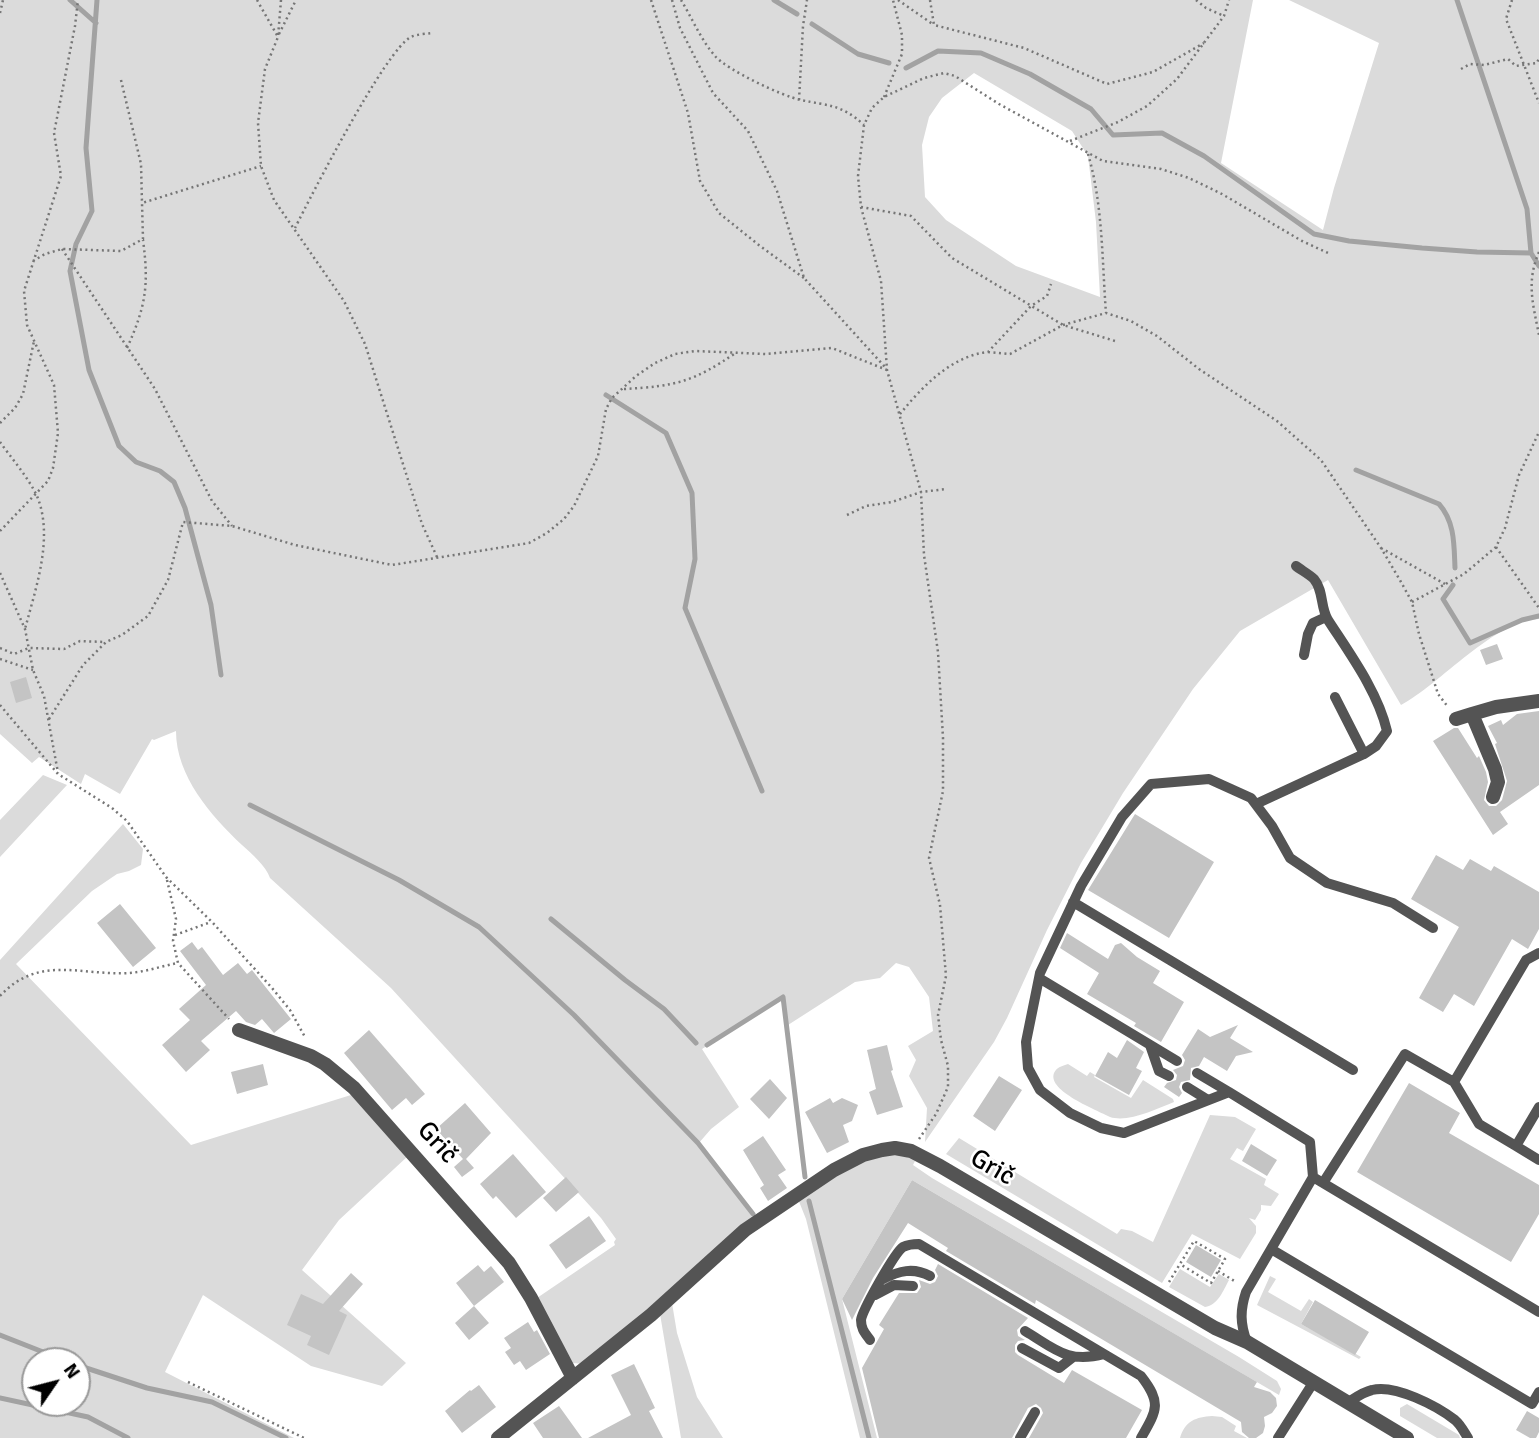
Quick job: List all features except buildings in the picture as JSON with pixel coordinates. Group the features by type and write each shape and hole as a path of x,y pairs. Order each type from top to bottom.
{"street":[{"path":"1456,719 1496,707 1539,701"},
{"path":"1472,715 1495,769 1498,782 1493,797"},
{"name":"Grič","path":"239,1030 325,1063 354,1088 509,1264 531,1298 573,1378"},
{"name":"Grič","path":"498,1438 651,1315 745,1230 803,1189 863,1155 895,1148 911,1151 982,1189 1215,1328 1247,1342 1407,1438"}],"lane":[{"path":"1256,804 1364,754 1376,746 1387,732 1383,714 1337,631 1326,617 1321,591 1313,578 1296,566"},
{"path":"1304,654 1313,623 1326,617"},
{"path":"1335,697 1364,754"},
{"path":"1229,1093 1124,1133 1101,1128 1070,1113 1040,1090 1028,1068 1026,1042 1039,978 1073,902 1122,817 1151,784 1209,779 1251,798 1272,825 1290,858 1327,883 1393,902 1433,928"},
{"path":"1073,902 1353,1070"},
{"path":"1454,1082 1526,960 1539,953"},
{"path":"1039,978 1177,1060"},
{"path":"1150,1045 1159,1071 1169,1076"},
{"path":"1247,1342 1241,1328 1241,1313 1248,1289 1271,1249 1405,1054 1454,1082 1479,1124 1539,1160"},
{"path":"1197,1073 1310,1142 1318,1180 1539,1312"},
{"path":"1187,1087 1208,1100"},
{"path":"1516,1146 1539,1107"},
{"path":"870,1340 862,1329 861,1317 870,1298 896,1254 903,1247 919,1244 1141,1376 1154,1392 1156,1408 1141,1438"},
{"path":"1271,1249 1536,1406 1539,1392"},
{"path":"883,1279 913,1270 930,1276"},
{"path":"870,1298 894,1285 913,1286"},
{"path":"1025,1331 1073,1357 1086,1359 1104,1354"},
{"path":"1022,1348 1059,1368"},
{"path":"1052,1380 1059,1368 1073,1357"},
{"path":"1278,1438 1313,1383"},
{"path":"1347,1403 1372,1390 1399,1392 1416,1398 1454,1419 1468,1438"},
{"path":"1017,1436 1035,1412"}],"path":[{"path":"0,13 3,0"},
{"path":"0,531 48,481 53,468 58,433 54,385 27,326 24,291 61,176 54,133 78,0"},
{"path":"257,0 278,37"},
{"path":"278,37 281,0"},
{"path":"296,0 265,69 258,123 261,166 274,200 344,301 365,344 422,524 438,557"},
{"path":"651,0 688,113 700,181 719,212 804,278 887,370"},
{"path":"672,0 680,28 713,93 748,131 771,179 804,278"},
{"path":"681,0 715,57 758,83 799,100 825,103 851,113 864,125"},
{"path":"799,100 807,0"},
{"path":"895,0 934,24 1024,48 1107,84 1153,72 1204,43"},
{"path":"884,97 902,54 902,35 895,0"},
{"path":"930,0 934,24"},
{"path":"1196,0 1206,9 1224,16"},
{"path":"1070,141 1082,138 1147,106 1177,79 1224,16 1229,0"},
{"path":"1512,0 1506,19 1539,103"},
{"path":"295,228 393,55 410,37 432,33"},
{"path":"1461,69 1508,59 1516,66 1524,65 1537,63 1539,58"},
{"path":"911,1151 936,1114 948,1087 948,1066 938,1015 946,976 940,905 929,858 943,792 943,738 938,652 924,555 920,492 887,370 881,281 861,207 858,176 864,125 872,108 884,97 924,78 944,73 955,76 999,104 1103,161 1161,169 1189,178 1328,253"},
{"path":"121,80 142,164 143,239 147,269 146,296 127,348"},
{"path":"1087,152 1093,170 1100,227 1106,313"},
{"path":"142,203 261,166"},
{"path":"861,207 911,216 952,258 1063,325 1115,341"},
{"path":"33,261 62,249 121,251 143,239"},
{"path":"62,249 155,389 212,501 232,526"},
{"path":"1539,252 1531,270 1531,297 1539,335"},
{"path":"988,352 1031,306 1047,296 1051,284"},
{"path":"900,414 913,398 954,362 975,353 1010,355 1063,325 1106,313 1130,321 1157,336 1199,369 1277,421 1321,460 1381,548 1412,602 1438,694 1456,719"},
{"path":"0,423 15,408 23,394 34,341"},
{"path":"49,719 83,665 106,642 122,635 148,616 169,580 183,522 232,526 295,545 391,565 529,543 547,533 575,506 598,456 606,409 613,396 655,363 675,354 695,351 766,354 832,348 887,370"},
{"path":"624,389 663,387 693,379 738,352"},
{"path":"1412,602 1464,574 1496,547 1505,528 1519,475 1539,432"},
{"path":"0,442 36,494 44,519 43,551 25,629"},
{"path":"847,515 866,506 892,502 920,492 947,489"},
{"path":"1496,547 1539,608"},
{"path":"1381,548 1446,584"},
{"path":"0,573 25,629 33,670 44,696 58,774"},
{"path":"0,648 14,653 29,648 64,649 80,641 106,642"},
{"path":"0,659 33,670"},
{"path":"0,705 58,774 112,808 127,821 166,877 212,922 290,1010 306,1039 311,1056"},
{"path":"166,877 176,919 173,942 178,963 239,1030"},
{"path":"175,935 212,922"},
{"path":"0,996 16,982 46,970 70,968 131,973 178,963"},
{"path":"1160,1295 1194,1241 1225,1259 1210,1283 1180,1264"},
{"path":"1218,1271 1248,1289"},
{"path":"188,1382 304,1438"}],"shaded area":[{"path":"0,0 1253,0 1221,163 1323,230 1379,43 1289,0 1539,0 1539,619 1522,622 1486,641 1401,705 1328,580 1240,631 1193,689 1123,793 1081,863 994,1042 925,1142 927,1108 909,1076 916,1060 908,1046 933,1031 929,997 909,967 896,963 880,978 855,982 788,1025 781,1000 702,1049 739,1107 711,1129 698,1144 753,1218 584,1364 573,1363 537,1298 615,1245 616,1239 601,1218 391,988 270,878 258,860 207,808 182,764 176,731 152,739 120,794 85,774 81,784 39,757 32,763 0,734","holes":["974,73 1072,131 1088,156 1096,222 1100,297 1016,266 946,220 925,197 922,145 929,117 942,98"]},
{"path":"43,775 67,785 0,857 0,820"},
{"path":"123,824 143,849 141,865 117,874 92,891 16,964 191,1145 351,1095 408,1156 339,1220 302,1270 406,1363 382,1386 311,1366 203,1295 165,1372 294,1438 0,1438 0,960"},
{"path":"1068,1064 1087,1076 1090,1072 1131,1098 1143,1080 1174,1102 1133,1117 1110,1117 1075,1099 1058,1086 1054,1073"},
{"path":"1210,1115 1235,1117 1256,1129 1243,1151 1237,1148 1230,1159 1266,1179 1264,1185 1279,1194 1271,1206 1261,1205 1255,1220 1249,1218 1256,1226 1256,1233 1240,1259 1192,1234 1162,1283 946,1154 959,1138 1117,1234 1121,1229 1132,1231 1153,1242"},
{"path":"888,1155 903,1155 915,1161 913,1165 932,1178 1239,1357 1277,1381 1281,1389 1279,1395 912,1180 842,1299 877,1438 860,1438 806,1219 798,1199 852,1166"},
{"path":"1180,1269 1210,1287 1219,1274 1229,1280 1217,1300 1205,1307 1169,1287"},
{"path":"1270,1276 1276,1279 1268,1292 1301,1311 1309,1299 1313,1302 1301,1324 1361,1357 1359,1359 1257,1305"},
{"path":"672,1303 677,1333 697,1397 723,1438 681,1438 660,1314"},
{"path":"1407,1404 1460,1438 1437,1438 1400,1416 1400,1408"},
{"path":"1212,1416 1222,1417 1236,1426 1234,1431 1247,1438 1180,1438 1192,1421"}],"waterway":[{"path":"70,0 96,23"},
{"path":"97,0 86,148 92,211 76,244 70,271 89,370 119,446 136,462 160,471 174,482 185,508 211,605 221,675"},
{"path":"774,0 797,14"},
{"path":"1457,0 1527,209 1531,253"},
{"path":"812,24 858,54 889,63"},
{"path":"906,68 938,51 981,53 1030,74 1091,109 1113,135 1162,133 1204,156 1314,234 1349,241 1422,248 1531,253 1539,266"},
{"path":"606,395 666,433 692,493 695,559 685,608 762,791"},
{"path":"1356,470 1439,504 1451,526 1455,568"},
{"path":"1453,585 1443,599 1470,643 1522,620 1539,616"},
{"path":"250,805 399,880 479,927 574,1015 698,1143 753,1214"},
{"path":"551,919 664,1009 696,1043"},
{"path":"707,1045 783,997 805,1177"},
{"path":"809,1201 869,1438"},
{"path":"0,1335 30,1347"},
{"path":"91,1370 147,1388 212,1402 286,1438"},
{"path":"0,1398 88,1417 128,1438"}]}
